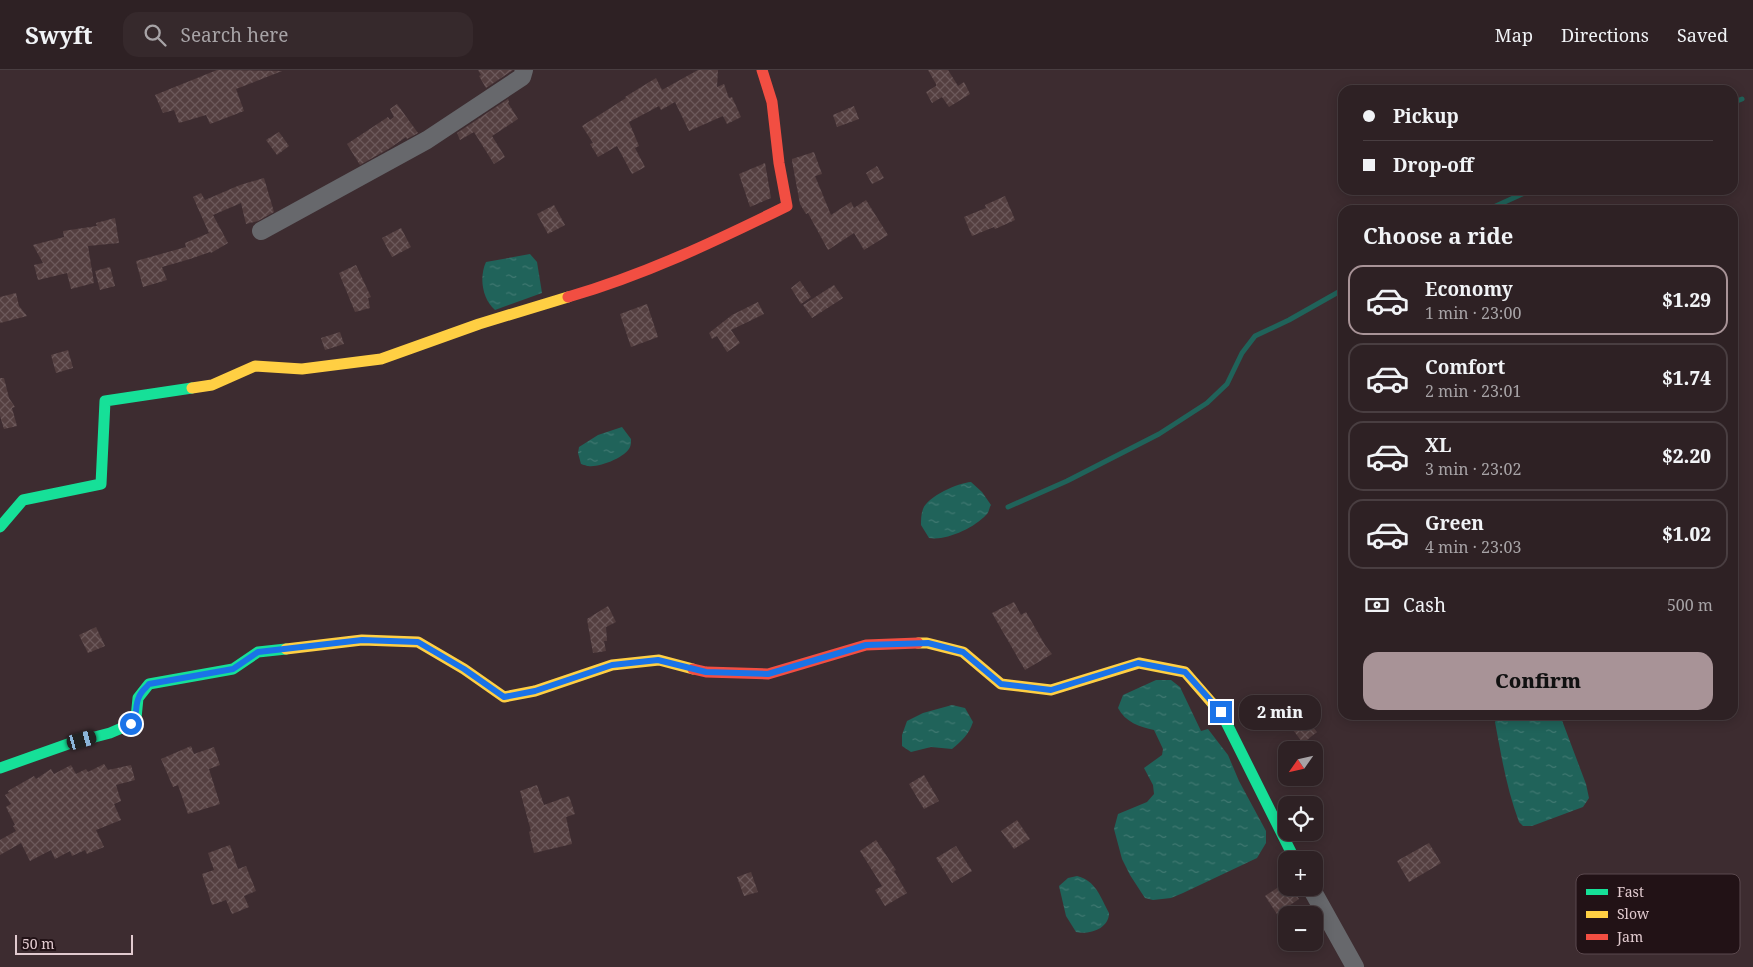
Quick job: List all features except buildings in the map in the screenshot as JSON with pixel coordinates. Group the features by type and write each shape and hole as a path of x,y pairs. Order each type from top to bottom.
{"street":[{"path":"262,231 427,140 522,77 524,70"},
{"path":"0,528 23,500 100,484 105,401 212,385 255,366 302,369 381,359 479,324 600,288 717,241 787,206 778,158 770,90 762,70"},
{"path":"0,768 68,744 110,733 131,724 136,718 138,698 149,684 233,669 258,652 362,640 418,642 464,669 504,697 535,691 612,665 658,660 706,672 768,674 866,645 928,643 963,652 1001,684 1051,690 1138,663 1185,672 1221,712 1290,851"},
{"path":"1315,896 1355,967"}],"water":[{"path":"530,254 537,262 542,293 495,310 487,300 483,287 482,281 486,262"},
{"path":"622,427 631,439 627,451 605,464 587,466 581,464 578,453 579,447 598,435"},
{"path":"971,482 982,492 991,505 987,514 967,529 943,538 929,538 921,525 922,513 926,504 944,491"},
{"path":"1156,680 1171,680 1180,687 1201,731 1208,729 1228,755 1239,781 1266,831 1266,843 1257,858 1171,898 1153,900 1145,898 1130,875 1122,859 1114,829 1118,814 1147,802 1154,794 1153,785 1144,768 1162,755 1163,749 1154,730 1129,720 1118,708 1123,695"},
{"path":"952,705 965,708 973,722 965,737 952,749 931,747 911,752 902,746 902,735 907,721 923,713"},
{"path":"1496,720 1562,720 1586,784 1589,798 1583,807 1532,826 1523,826 1519,822 1508,785"},
{"path":"1077,876 1089,881 1093,885 1109,913 1106,923 1092,932 1076,932 1066,916 1059,886 1068,878"}],"waterway":[{"path":"1738,101 1742,99"},
{"path":"1498,205 1520,195"},
{"path":"1008,507 1067,481 1159,434 1207,403 1227,384 1242,353 1255,336 1289,320 1338,292"}],"traffic: fast":[{"path":"0,527 23,500 101,484 105,401 192,388"},
{"path":"0,768 68,744 110,733 131,724 136,718 138,698 149,684 233,669 258,652 286,649"},
{"path":"1212,703 1221,712 1290,851"}],"traffic: slow":[{"path":"192,388 212,385 255,366 302,369 381,359 479,324 568,297"},
{"path":"286,649 362,640 418,642 464,669 504,697 535,691 612,665 659,660 693,669"},
{"path":"918,643 927,643 963,652 1001,684 1051,690 1139,663 1185,672 1212,703"}],"traffic: jam":[{"path":"568,297 652,268 787,206 779,163 772,102 762,70"},
{"path":"693,669 706,672 768,674 866,645 918,643"}],"route":[{"path":"131,724 136,718 138,698 149,684 233,669 258,652 362,640 418,642 464,669 504,697 535,691 612,665 658,660 706,672 768,674 866,645 928,643 963,652 1001,684 1051,690 1138,663 1185,672 1221,712"}]}
